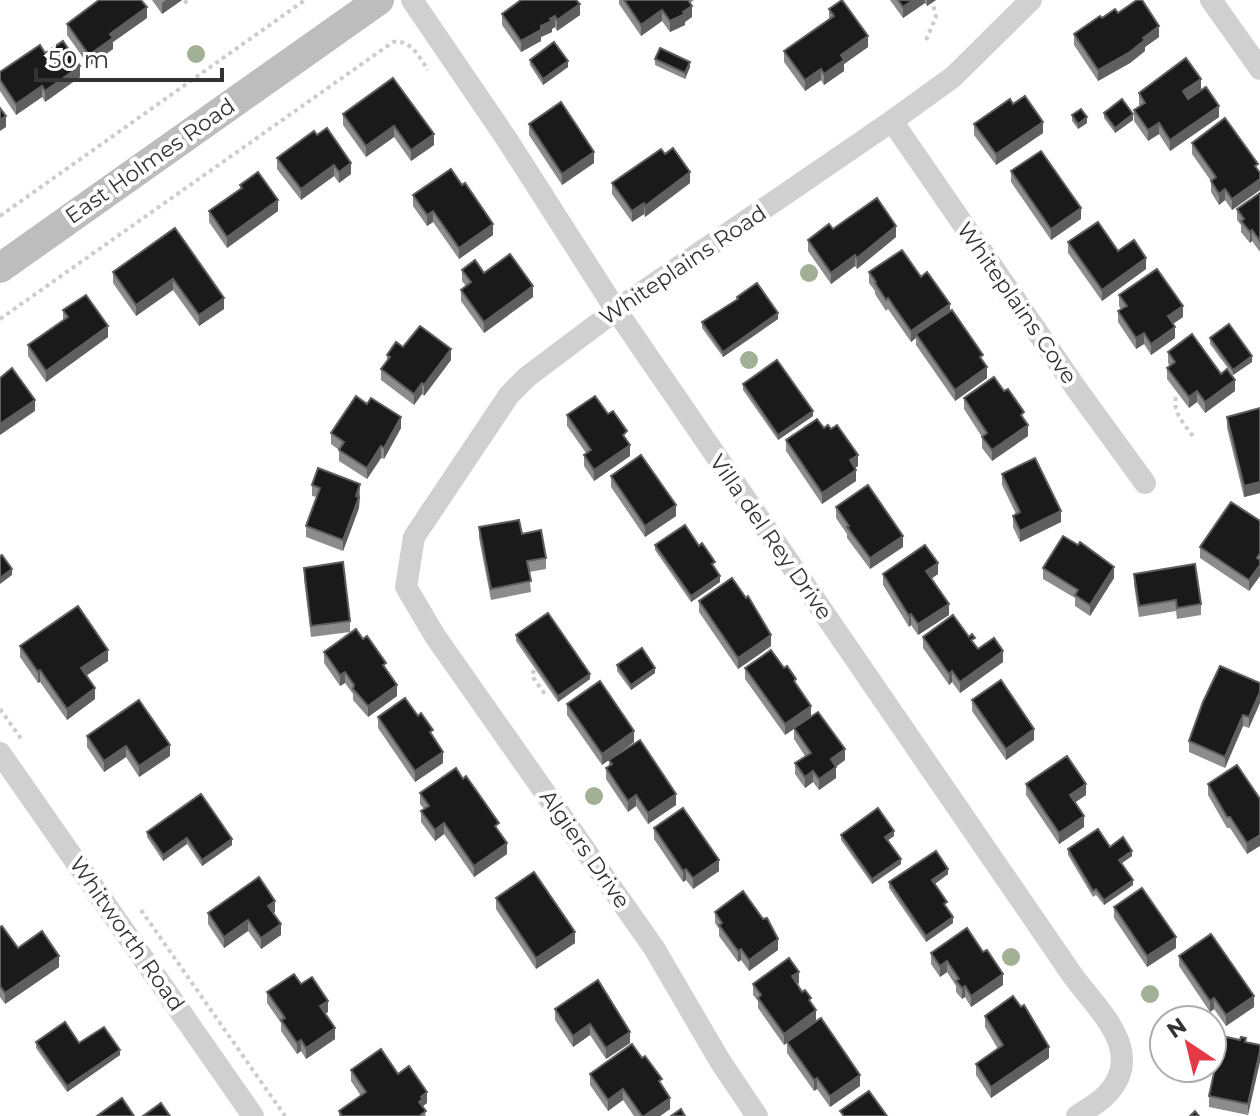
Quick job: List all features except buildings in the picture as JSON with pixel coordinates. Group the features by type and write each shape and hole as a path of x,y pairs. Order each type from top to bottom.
{"main road":[{"name":"East Holmes Road","path":"0,268 379,0"}],"street":[{"name":"Villa del Rey Drive","path":"412,0 506,138 616,310 1073,976 1112,1027 1121,1046 1120,1072 1107,1096 1077,1116"},
{"name":"Whiteplains Road","path":"406,587 414,537 509,395 527,377 616,310 953,77 1031,0"},
{"path":"1211,0 1260,69"},
{"name":"Whiteplains Cove","path":"892,121 1054,357 1145,483"},
{"name":"Algiers Drive","path":"406,587 435,636 654,948 720,1061 757,1116"},
{"name":"Whitworth Road","path":"0,753 253,1116"}],"path":[{"path":"0,216 305,0"},
{"path":"926,40 936,17 933,4"},
{"path":"0,319 393,42 408,44 428,70"},
{"path":"1176,397 1174,404 1177,411 1193,436"},
{"path":"534,670 532,676 547,697"}]}
